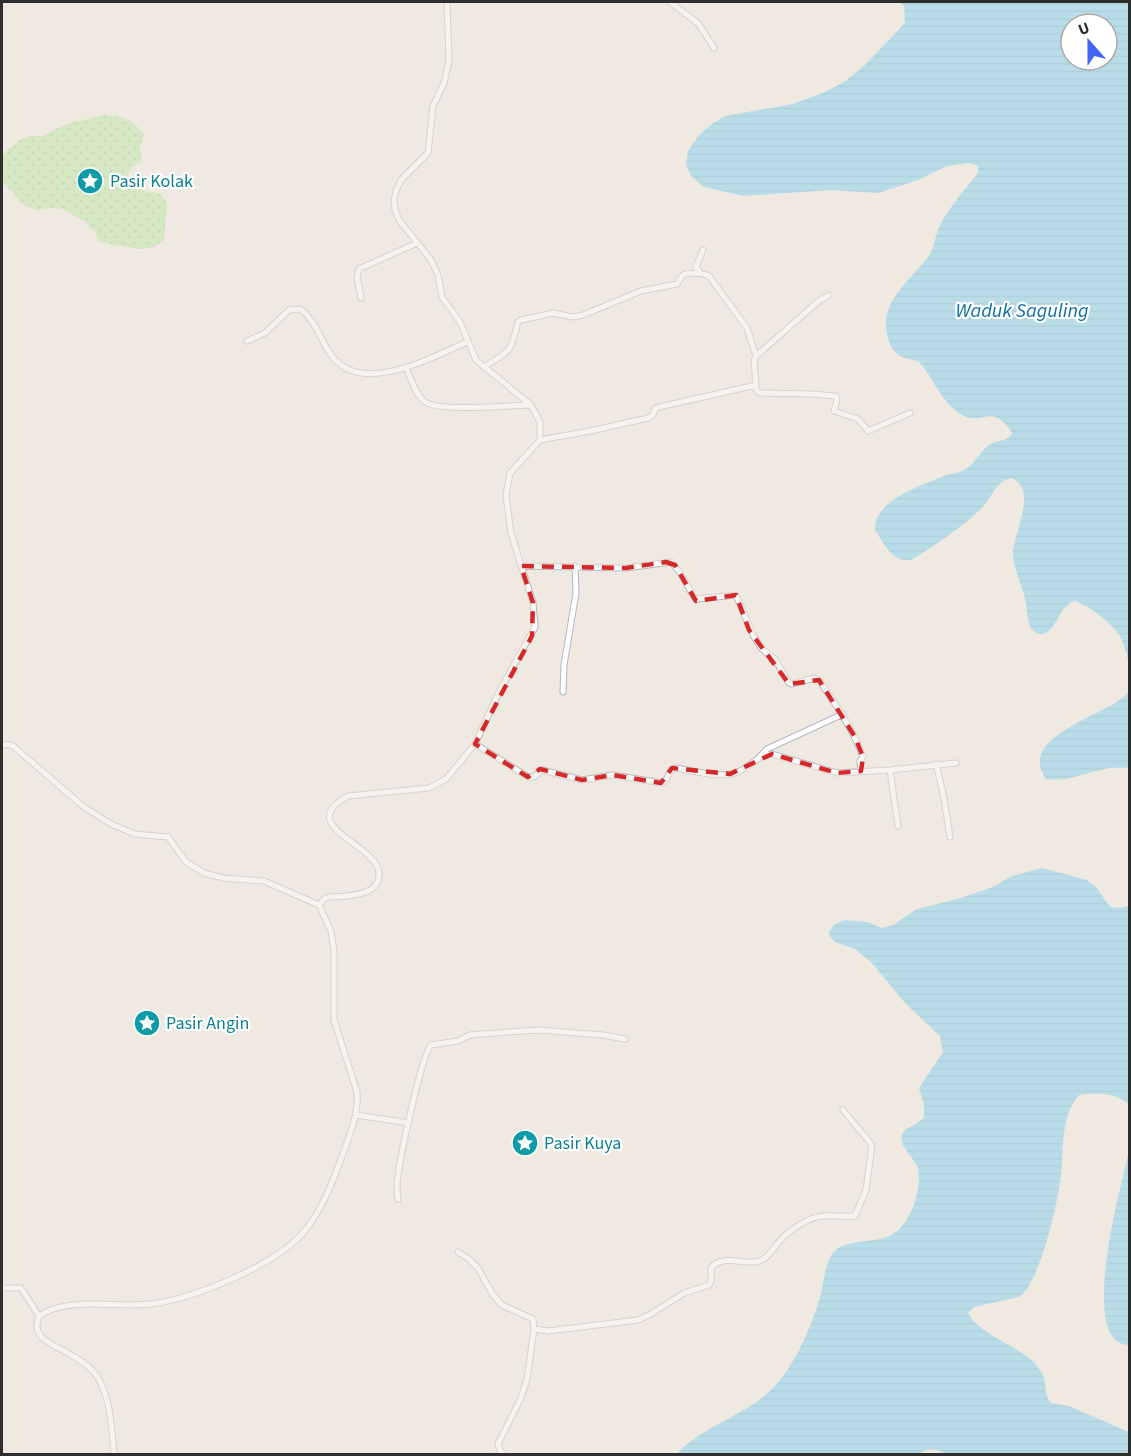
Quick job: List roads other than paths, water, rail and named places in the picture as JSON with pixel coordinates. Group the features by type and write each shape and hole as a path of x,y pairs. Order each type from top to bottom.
{"street":[{"path":"319,905 329,897 364,893 377,884 379,878 377,866 372,858 333,827 329,816 334,806 348,796 429,788 438,784 456,769 475,744 500,690 535,627 533,603 511,533 507,483 515,466 536,447 540,440 540,422 531,405 476,360 459,322 442,297 435,267 399,220 394,200 401,180 428,153 433,106 444,83 449,61 447,2"},
{"path":"670,2 698,23 714,48"},
{"path":"362,298 357,277 359,269 417,243"},
{"path":"700,273 696,269 703,250"},
{"path":"483,367 510,348 514,343 518,322 521,320 553,313 573,317 583,315 641,291 677,284 684,275 700,273 709,276 735,309 747,328 756,356"},
{"path":"829,295 820,300 756,356 754,361 758,391 760,393 836,396 834,411 858,419 868,431 910,413"},
{"path":"247,341 265,333 289,310 300,309 308,317 330,354 348,369 371,373 389,372 406,368 467,342"},
{"path":"406,368 418,395 429,405 446,408 531,405"},
{"path":"540,440 648,418 659,407 756,385"},
{"path":"521,566 626,568 671,562 697,599 736,595 749,630 762,649 775,659 789,683 818,679 843,714 863,757 860,764 861,771"},
{"path":"563,692 565,658 576,593 575,566"},
{"path":"475,744 528,777 534,777 542,770 582,780 613,775 662,783 674,769 730,774 743,769 767,750 843,714"},
{"path":"2,746 7,744 13,746 84,807 111,824 135,834 171,838 186,862 204,873 223,878 264,881 319,905 331,931 334,951 334,1020 357,1092 356,1115 335,1176 302,1234 268,1260 195,1293 165,1302 135,1306 74,1305 39,1316"},
{"path":"759,758 772,754 837,773 956,763"},
{"path":"936,764 950,837"},
{"path":"890,770 898,826"},
{"path":"398,1199 398,1176 409,1123 427,1051 431,1045 458,1041 480,1034 538,1030 625,1039"},
{"path":"534,1329 555,1330 642,1319 684,1293 709,1285 711,1268 715,1264 724,1261 758,1262 771,1256 783,1237 805,1221 820,1216 855,1216 866,1190 872,1145 843,1110"},
{"path":"356,1115 409,1123"},
{"path":"458,1252 470,1259 478,1268 493,1295 502,1305 533,1319 534,1329 527,1379 521,1398 498,1444 504,1455"},
{"path":"2,1288 21,1288 39,1316 37,1324 42,1339 90,1368 103,1385 114,1455"}],"water":[{"name":"Waduk Saguling","path":"899,2 1129,2 1129,664 1123,642 1112,626 1075,601 1065,608 1051,629 1041,634 1034,632 1028,620 1013,555 1024,503 1020,484 1012,478 999,484 980,510 962,526 911,560 904,560 894,555 875,530 876,520 890,503 924,484 966,469 989,445 1005,440 1012,433 998,418 992,416 967,417 952,407 918,361 902,357 895,352 888,338 886,325 891,303 929,256 940,225 952,205 978,173 978,166 969,163 947,166 918,180 878,193 831,190 744,196 704,187 691,176 686,165 688,151 699,135 712,124 725,116 793,104 825,92 844,82 865,65 905,23 904,6"},
{"path":"1129,692 1129,768 1118,767 1057,780 1046,779 1040,765 1042,753 1049,742 1061,732 1115,703"},
{"path":"1042,868 1087,880 1096,887 1110,907 1129,906 1129,1105 1112,1096 1079,1095 1066,1123 1056,1204 1047,1241 1034,1276 1027,1289 1019,1297 974,1307 968,1313 979,1326 1034,1363 1044,1378 1051,1403 1069,1406 1129,1432 1129,1454 947,1454 925,1450 919,1454 677,1454 702,1434 757,1402 787,1371 812,1320 832,1254 847,1244 876,1240 894,1233 902,1226 914,1206 919,1173 901,1138 904,1132 924,1118 924,1105 919,1088 943,1052 940,1036 906,1004 871,962 855,949 835,942 829,932 835,924 845,920 867,922 882,928 893,925 917,909 961,898 993,887 1012,876"},
{"path":"1129,1151 1130,1345 1114,1338 1106,1319 1104,1292 1112,1225"}],"place":[{"name":"Pasir Kolak","path":"90,181"},
{"name":"Pasir Angin","path":"147,1023"},
{"name":"Pasir Kuya","path":"525,1143"}]}
